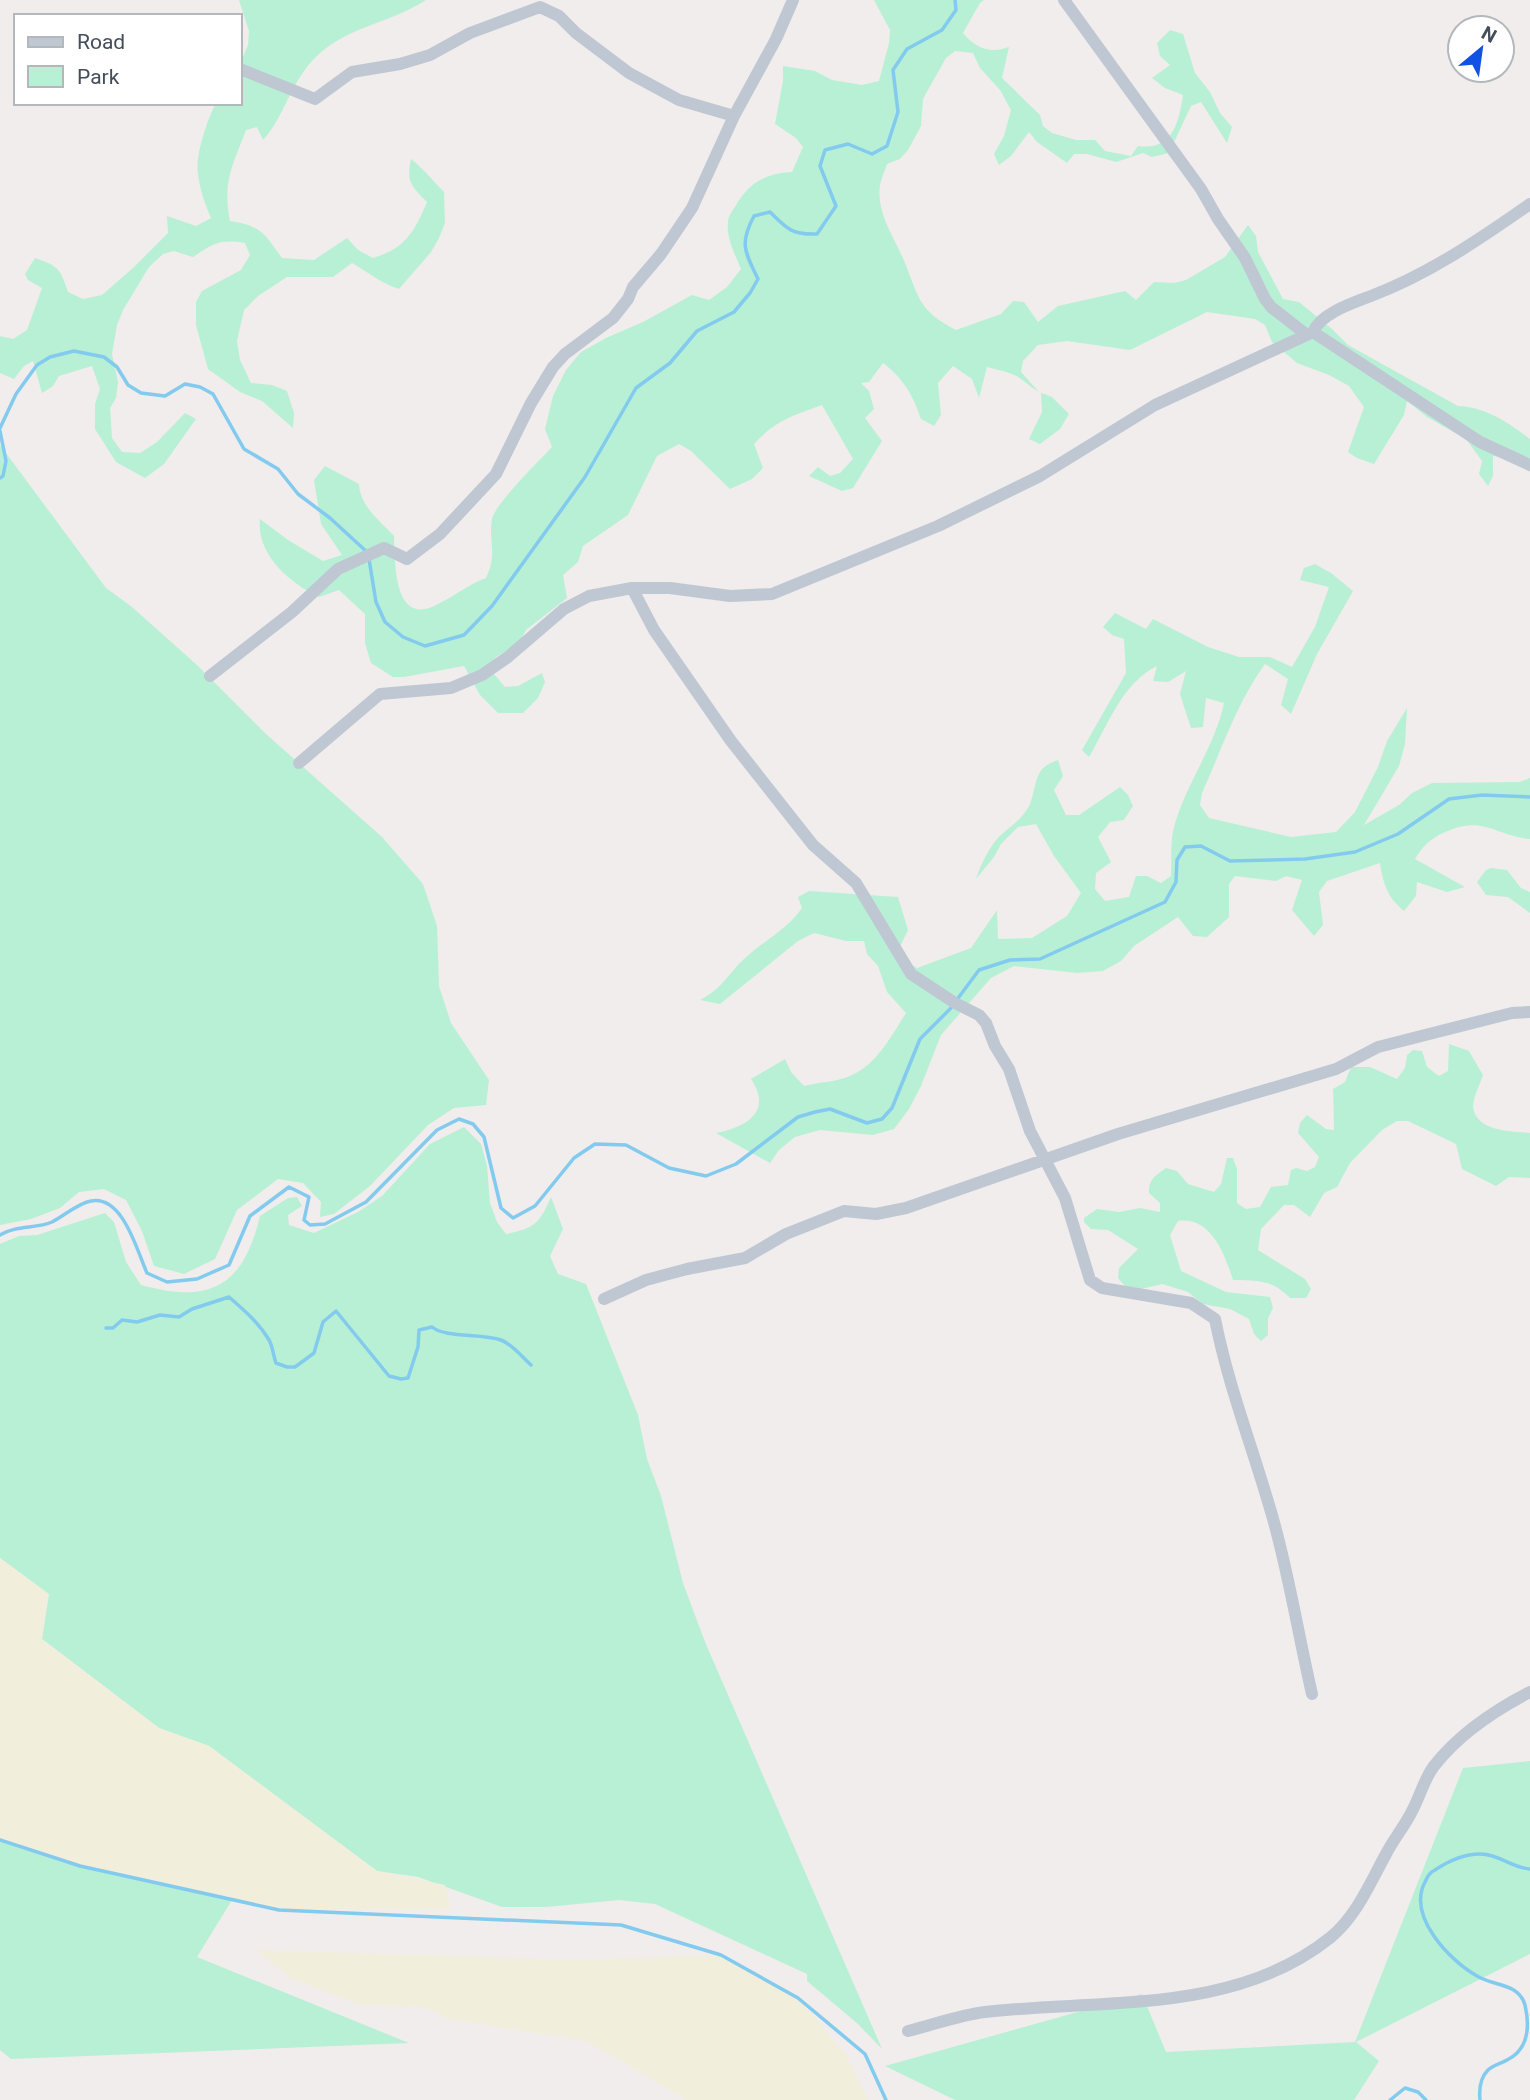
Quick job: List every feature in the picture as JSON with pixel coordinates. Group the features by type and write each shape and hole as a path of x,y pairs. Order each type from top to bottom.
{"street":[{"path":"210,676 292,612 338,569 384,548 407,559 440,534 496,474 531,402 553,367 565,354 613,318 692,208 734,116 776,39 793,0"},
{"path":"1064,0 1201,188 1218,219 1245,258 1271,307 1480,442 1530,466"},
{"path":"242,70 315,99 352,72 400,64 430,55 470,33 540,7 559,16 629,73 679,100 734,116"},
{"path":"299,763 380,694 451,688 482,676 564,609 589,596 632,588 670,588 730,596 772,594 938,527 1040,475 1155,405 1310,333 1316,325 1346,306 1388,289 1469,247 1530,204"},
{"path":"632,588 654,629 731,741 813,845 856,883 911,974 955,1003 979,1015 986,1023 995,1046 1009,1069 1030,1131 1065,1198 1090,1280 1102,1288 1191,1303 1215,1319 1233,1396 1246,1428 1275,1527 1311,1694"},
{"path":"604,1298 646,1280 745,1258 786,1234 844,1211 876,1214 906,1208 1118,1134 1336,1069 1378,1047 1512,1013 1530,1012"},
{"path":"908,2031 982,2012 1155,1999 1221,1990 1287,1965 1330,1937 1350,1918 1410,1815 1433,1767 1482,1720 1530,1692"}],"green space":[{"path":"239,0 426,0 352,33 324,50 304,70 276,122 263,140 257,127 246,130 228,184 230,221 256,228 271,242 282,258 314,260 347,238 358,250 373,258 401,244 418,222 427,202 411,183 411,159 444,192 445,223 431,252 399,289 352,263 333,277 287,277 258,296 244,310 237,341 240,360 251,383 272,385 287,391 294,413 293,428 262,401 240,392 208,369 196,325 196,302 202,291 241,270 250,255 245,243 218,243 193,257 174,251 163,254 149,267 117,325 112,354 118,382 116,398 110,408 112,438 122,452 140,453 157,442 185,413 196,419 164,464 145,478 116,462 95,429 95,404 100,389 92,366 59,376 53,386 42,393 33,361 24,366 14,379 0,373 0,336 13,339 27,330 42,288 28,280 25,274 35,258 57,269 68,292 83,299 102,295 168,233 167,216 196,226 211,218 198,174 200,148 215,105 242,105 242,59 248,45 249,31"},
{"path":"874,0 984,0 963,33 973,43 989,50 1009,47 1002,78 1040,115 1043,126 1052,133 1076,140 1095,140 1105,151 1131,156 1138,146 1159,144 1172,133 1176,125 1183,95 1165,88 1152,78 1170,65 1160,56 1157,43 1170,30 1183,34 1195,73 1232,127 1227,143 1201,102 1191,106 1169,153 1152,157 1143,153 1116,162 1087,154 1074,154 1067,163 1037,142 1029,132 1011,156 999,165 994,154 1004,136 1011,110 1000,90 980,68 973,53 955,51 946,58 923,99 921,126 908,150 900,159 887,164 880,185 881,205 887,225 918,295 934,316 956,330 1001,314 1013,301 1024,302 1038,322 1058,306 1125,291 1136,300 1154,282 1174,283 1186,280 1225,257 1248,225 1256,236 1258,252 1283,299 1299,302 1348,345 1458,406 1487,412 1513,427 1530,439 1530,472 1513,461 1493,456 1493,476 1488,486 1479,474 1482,461 1466,439 1427,417 1407,401 1404,415 1374,464 1357,458 1348,452 1364,407 1349,386 1297,363 1272,342 1265,325 1255,319 1207,312 1130,350 1067,341 1038,345 1023,361 1021,372 1039,392 1013,375 987,367 979,398 972,379 953,366 938,383 941,415 934,426 921,419 906,388 883,363 869,382 861,383 869,391 874,409 865,418 882,441 853,488 842,491 809,476 818,467 830,476 840,473 853,459 822,405 785,420 762,436 754,444 763,468 752,479 730,489 691,451 679,444 657,456 628,515 583,546 578,562 563,575 567,598 526,630 519,643 496,657 488,667 505,687 518,686 542,673 545,682 538,698 523,713 498,713 480,695 464,666 393,677 371,663 365,643 365,614 339,590 319,597 297,584 277,566 263,544 260,519 323,561 342,555 321,524 314,480 325,466 359,484 367,506 394,536 396,575 405,600 412,607 423,609 438,604 486,578 492,554 492,519 509,493 552,447 545,429 553,396 566,370 581,352 606,338 643,322 692,295 709,300 727,287 741,269 728,234 730,214 746,192 759,181 792,172 803,147 796,138 775,124 783,66 815,71 832,80 862,85 879,81 890,30"},
{"path":"1040,392 1052,397 1069,414 1060,429 1040,444 1029,439 1042,412"},
{"path":"0,445 106,588 132,607 197,665 267,735 382,837 423,884 437,926 439,986 451,1023 489,1080 486,1105 454,1108 428,1125 370,1186 334,1214 320,1217 321,1202 303,1183 278,1179 237,1210 215,1259 184,1274 154,1266 142,1231 126,1200 104,1189 79,1192 60,1208 31,1219 0,1225"},
{"path":"1315,564 1353,591 1317,654 1291,714 1281,705 1288,679 1265,664 1255,679 1202,793 1200,805 1209,818 1291,837 1336,832 1355,812 1378,767 1387,741 1407,708 1405,744 1399,766 1364,825 1432,783 1520,782 1530,778 1530,839 1478,825 1468,825 1438,835 1415,859 1465,887 1447,892 1417,882 1416,896 1404,911 1387,889 1380,863 1327,881 1319,892 1323,925 1314,936 1292,910 1302,880 1286,876 1276,881 1235,876 1229,884 1229,917 1207,937 1193,936 1178,917 1134,946 1121,961 1103,971 1077,973 1014,966 991,978 941,1035 921,1086 894,1129 873,1135 820,1130 795,1137 779,1150 770,1163 716,1133 746,1122 758,1109 757,1091 751,1079 785,1059 791,1072 804,1086 847,1077 869,1064 906,1013 887,992 878,966 867,954 864,941 846,941 814,933 798,941 720,1004 700,1000 714,991 744,959 796,916 802,908 798,897 809,891 898,897 908,930 896,955 917,968 971,948 997,910 998,939 1032,938 1067,916 1081,893 1054,856 1036,824 1018,827 1001,844 976,879 993,844 1027,810 1040,772 1058,760 1063,776 1054,790 1066,815 1079,815 1120,787 1133,806 1124,820 1110,822 1098,837 1111,862 1096,873 1095,889 1105,901 1129,897 1136,876 1147,876 1161,883 1171,876 1174,827 1214,735 1224,703 1206,698 1203,727 1191,728 1180,694 1186,671 1168,682 1153,681 1157,666 1145,673 1125,694 1089,757 1082,750 1126,673 1124,639 1112,635 1103,627 1115,613 1146,629 1153,619 1208,647 1239,657 1270,657 1292,667 1315,627 1329,587 1300,580 1304,568"},
{"path":"1486,870 1507,870 1521,888 1530,892 1530,913 1508,897 1486,895 1477,882"},
{"path":"1449,1044 1469,1051 1483,1075 1473,1107 1481,1121 1496,1129 1530,1133 1530,1178 1509,1177 1496,1186 1462,1169 1456,1144 1408,1121 1397,1121 1382,1130 1350,1163 1337,1187 1324,1193 1310,1217 1294,1205 1284,1205 1261,1229 1258,1250 1305,1279 1311,1289 1306,1298 1290,1298 1277,1287 1264,1282 1233,1280 1221,1249 1208,1231 1190,1221 1178,1221 1170,1235 1181,1271 1226,1292 1270,1297 1273,1308 1268,1318 1268,1335 1261,1341 1254,1334 1249,1319 1230,1309 1203,1304 1188,1292 1162,1284 1141,1289 1125,1286 1118,1278 1119,1268 1138,1249 1108,1230 1091,1229 1084,1222 1084,1218 1097,1209 1119,1212 1140,1208 1160,1212 1160,1203 1149,1193 1149,1188 1153,1178 1166,1168 1177,1171 1188,1184 1214,1192 1221,1184 1227,1158 1233,1158 1237,1169 1237,1203 1246,1209 1260,1207 1271,1187 1288,1185 1291,1170 1296,1168 1307,1171 1315,1167 1319,1157 1298,1133 1300,1123 1307,1115 1326,1129 1334,1130 1333,1089 1345,1082 1351,1067 1370,1067 1397,1079 1405,1068 1407,1055 1413,1050 1422,1051 1427,1067 1439,1076 1448,1071"},
{"path":"464,1127 481,1144 487,1166 490,1203 497,1222 506,1234 535,1223 551,1197 563,1229 550,1256 558,1274 586,1284 638,1415 647,1459 661,1496 683,1583 705,1642 882,2049 858,2024 807,1981 807,1974 655,1904 619,1900 546,1907 502,1907 418,1877 377,1871 209,1746 159,1728 42,1639 48,1594 0,1558 0,1244 19,1236 37,1235 105,1213 114,1222 126,1262 141,1285 186,1292 204,1290 220,1284 233,1274 253,1240 260,1216 288,1198 297,1197 302,1206 288,1215 289,1225 314,1233 358,1212 382,1196 430,1144"},
{"path":"1530,1761 1530,1954 1356,2042 1379,2061 1354,2100 955,2100 885,2066 1142,1994 1166,2052 1355,2042 1463,1768"},
{"path":"0,1840 80,1866 232,1900 197,1957 409,2043 11,2059 0,2050"}],"sand":[{"path":"0,1558 49,1594 42,1639 159,1728 209,1746 377,1871 445,1885 451,1909 279,1910 80,1866 0,1840"},
{"path":"256,1950 579,1960 721,1955 798,1998 847,2056 868,2100 687,2100 586,2041 449,2019 425,2007 361,2005 292,1979"}],"waterway":[{"path":"369,559 376,602 385,622 403,637 425,646 464,635 492,606 585,477 636,388 670,363 697,331 734,312 750,293 758,279 747,255 745,241 754,216 770,212 790,230 817,234 836,206 820,166 825,150 848,144 872,154 887,146 898,112 893,70 907,49 942,30 956,10 955,0"},
{"path":"0,428 16,394 37,365 50,357 74,351 104,357 117,367 128,385 141,393 165,396 185,384 200,387 213,394 244,449 278,469 298,494 330,518 367,552"},
{"path":"0,431 6,461 3,476 0,478"},
{"path":"0,1235 52,1222 86,1202 102,1201 112,1207 127,1226 147,1273 167,1282 197,1279 229,1265 250,1216 289,1187 309,1197 304,1220 310,1225 325,1224 366,1202 437,1130 459,1119 473,1124 484,1137 501,1208 513,1218 535,1206 574,1158 595,1144 626,1145 669,1168 706,1176 736,1164 798,1117 830,1109 867,1123 882,1119 892,1108 920,1039 950,1009 979,970 1010,960 1040,959 1165,902 1176,882 1177,860 1185,847 1201,846 1230,861 1305,859 1355,852 1398,834 1449,799 1482,795 1530,797"},
{"path":"106,1328 113,1328 122,1320 137,1322 160,1315 179,1317 192,1309 229,1297 265,1334 276,1363 287,1367 295,1367 314,1353 323,1322 336,1311 389,1376 408,1378 418,1347 419,1330 432,1327 446,1333 501,1340 531,1365"},
{"path":"0,1840 80,1866 279,1910 621,1925 721,1955 798,1998 865,2054 886,2100"},
{"path":"1480,2100 1485,2073 1514,2055 1524,2044 1527,2029 1525,2005 1517,1993 1477,1976 1443,1948 1426,1922 1421,1895 1431,1872 1468,1855 1487,1855 1530,1869"},
{"path":"1390,2100 1405,2088 1418,2092 1426,2100"}]}
